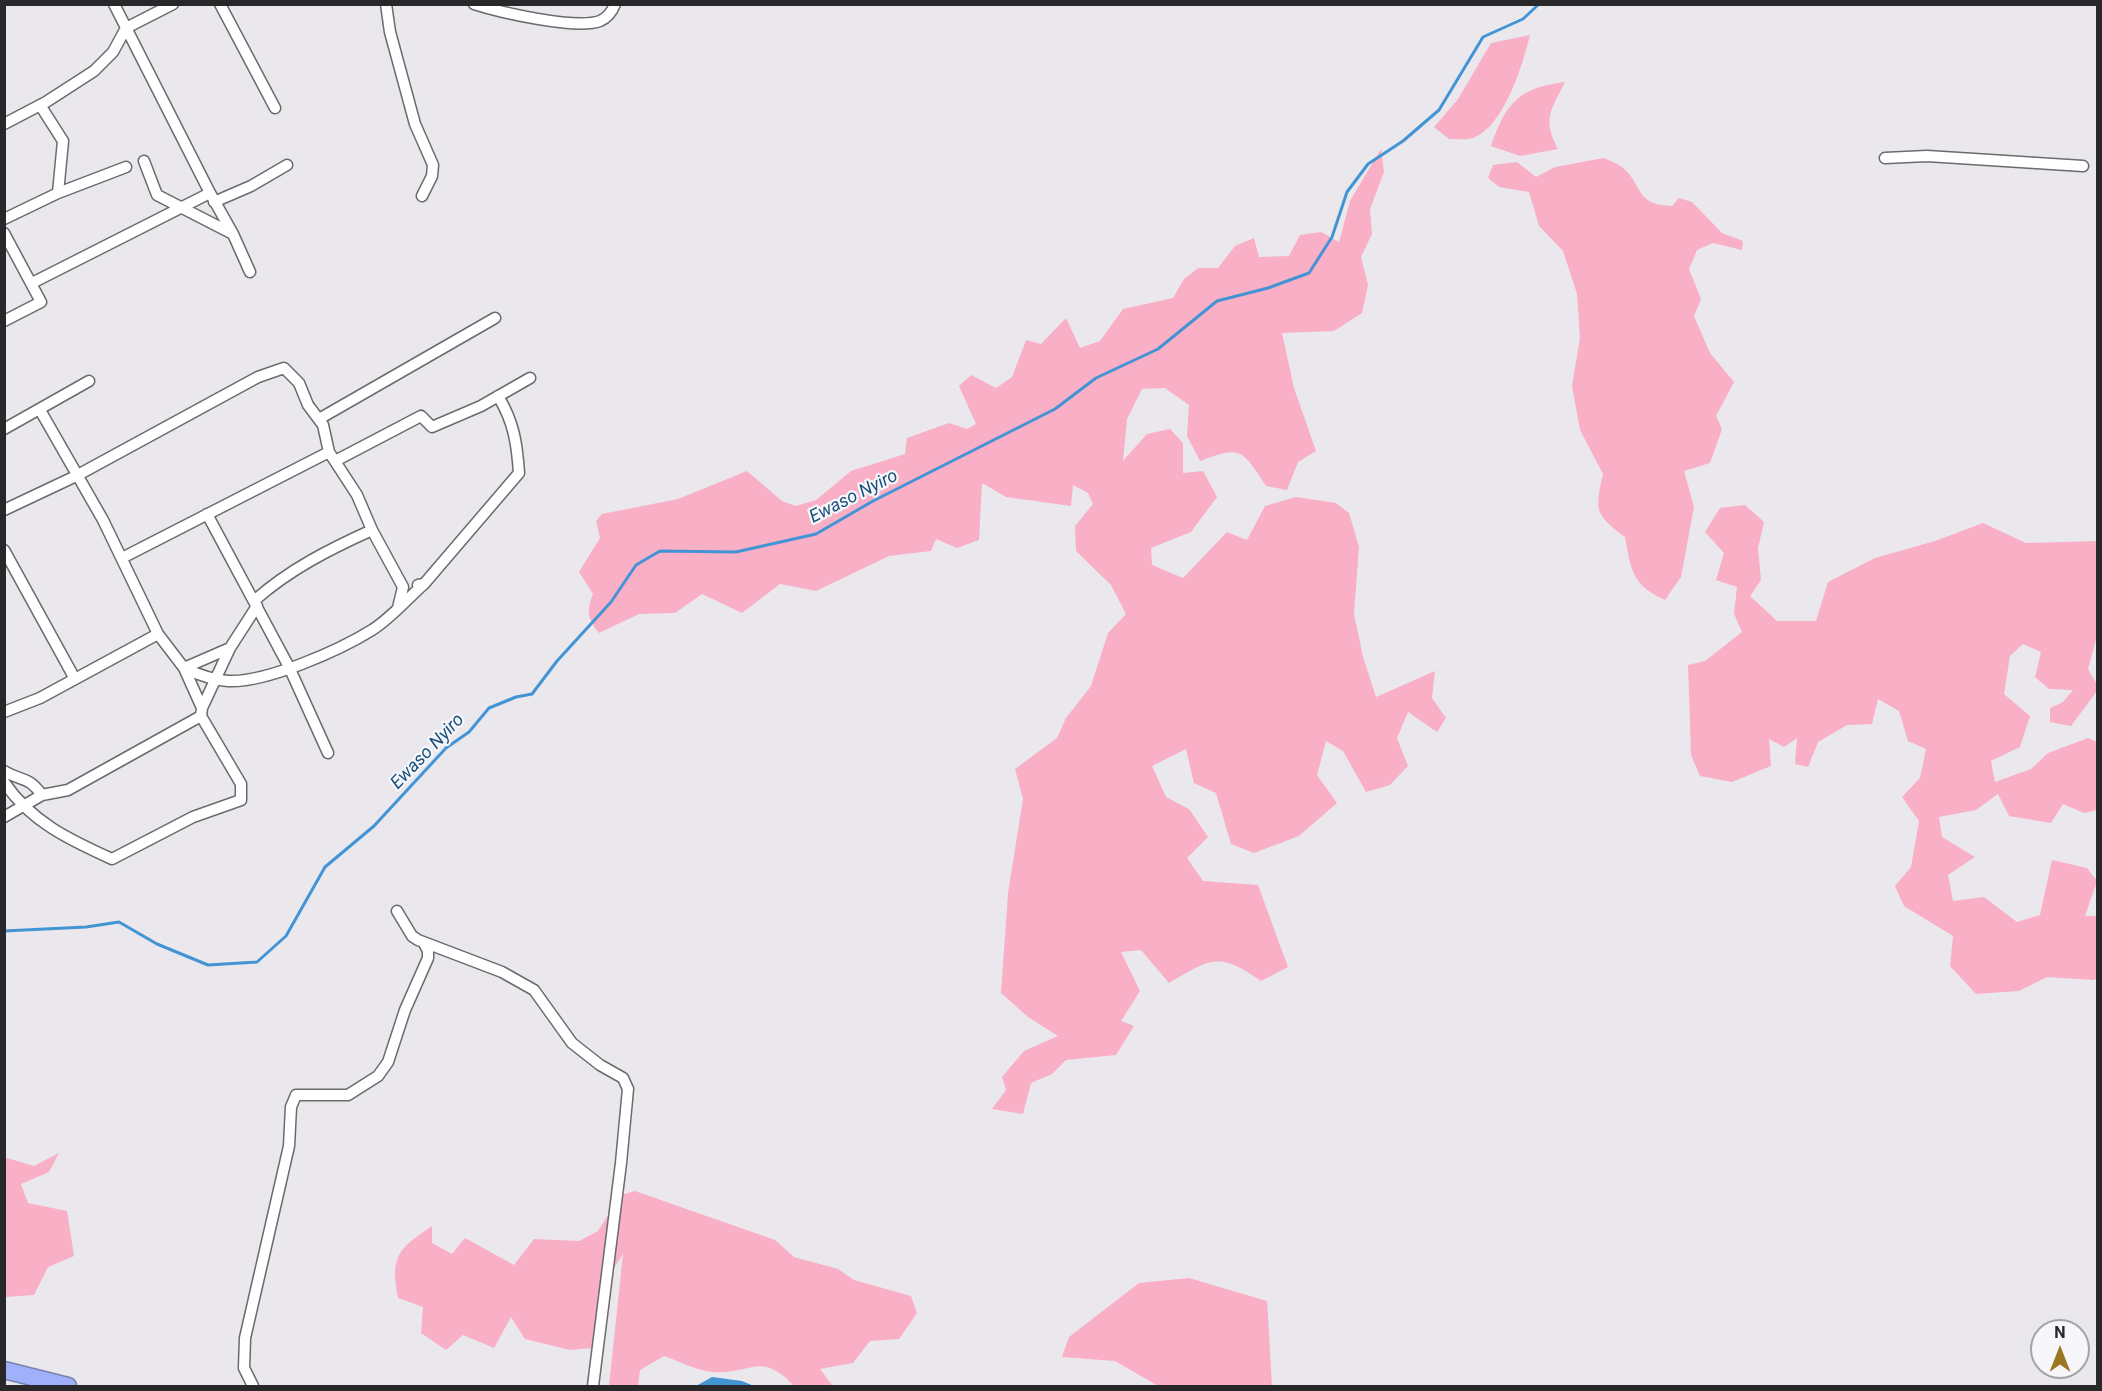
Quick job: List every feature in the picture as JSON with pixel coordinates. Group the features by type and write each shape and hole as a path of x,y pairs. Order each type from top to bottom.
{"highway":[{"path":"4,1370 68,1386"}],"street":[{"path":"114,4 233,234 250,272"},
{"path":"4,124 40,105 93,71 113,52 126,28 173,4"},
{"path":"220,4 275,108"},
{"path":"386,4 390,32 415,124 433,165 432,176 422,196"},
{"path":"474,4 544,21 597,22 607,17 615,4"},
{"path":"40,105 63,141 58,193"},
{"path":"1885,158 1927,156 2083,166"},
{"path":"144,160 157,195 178,208 233,234"},
{"path":"32,283 178,208 251,186 287,165"},
{"path":"4,219 58,193 126,167"},
{"path":"4,233 41,302 4,321"},
{"path":"318,419 495,318"},
{"path":"4,510 76,476 258,377 284,368 298,382 308,405 323,425 333,456 357,495 372,530 403,586 398,608"},
{"path":"122,558 207,514 422,416 432,427 451,421 530,378"},
{"path":"4,429 89,381"},
{"path":"184,668 205,678 231,681 267,674 330,652 373,629 398,608 424,584 519,473 516,437 510,415 498,396"},
{"path":"4,782 22,806 59,834 112,859 193,817 241,800 241,784 201,712 184,668 158,634 122,558 40,410"},
{"path":"207,514 289,667 328,753"},
{"path":"4,817 42,795 68,790 201,712 230,648 256,603 281,577 331,548 372,530"},
{"path":"4,550 75,679"},
{"path":"403,586 424,584"},
{"path":"4,712 40,698 158,634"},
{"path":"184,668 230,648"},
{"path":"4,771 34,784 42,795"},
{"path":"397,911 412,936 502,972 534,990 572,1043 591,1059 623,1078 628,1089 621,1162 592,1386"},
{"path":"253,1386 243,1368 245,1338 289,1146 291,1107 296,1095 348,1095 378,1076 388,1062 405,1010 428,958 424,942"}],"shaded area":[{"path":"1530,35 1517,77 1503,108 1484,132 1470,139 1449,139 1434,127 1458,99 1491,43"},
{"path":"1565,82 1552,108 1549,122 1558,149 1520,156 1491,146 1502,118 1516,100 1536,88"},
{"path":"1381,149 1384,172 1370,209 1372,234 1361,257 1368,285 1362,313 1334,331 1282,333 1294,388 1316,451 1298,462 1287,490 1266,486 1246,458 1240,454 1225,453 1200,461 1187,436 1189,405 1165,388 1142,389 1127,419 1123,461 1147,434 1170,429 1183,443 1183,473 1203,471 1217,497 1191,532 1151,548 1152,565 1183,578 1227,532 1247,540 1265,506 1296,497 1336,503 1349,513 1359,547 1354,614 1363,657 1376,697 1435,671 1432,698 1446,718 1437,732 1408,712 1397,738 1408,766 1390,785 1366,792 1343,751 1326,741 1317,775 1337,803 1299,836 1254,853 1231,844 1216,793 1194,783 1186,749 1152,766 1166,797 1189,809 1208,837 1187,858 1203,881 1258,885 1288,967 1261,981 1234,965 1215,962 1195,968 1169,983 1141,950 1121,952 1140,991 1121,1021 1134,1026 1116,1055 1066,1060 1052,1074 1031,1083 1023,1114 992,1109 1006,1090 1002,1077 1024,1051 1058,1036 1028,1017 1001,993 1008,893 1023,799 1015,769 1057,738 1066,718 1091,686 1108,633 1126,614 1111,585 1076,551 1075,526 1093,504 1088,493 1073,485 1071,506 1006,497 982,483 979,540 957,548 936,539 931,551 889,556 816,591 780,584 742,613 702,594 675,613 639,614 599,633 589,615 589,605 593,594 579,572 600,538 596,521 602,514 678,499 747,471 782,501 796,506 816,500 851,471 905,454 907,438 949,423 967,429 976,424 959,386 971,375 996,388 1012,377 1026,340 1041,344 1066,318 1080,348 1100,341 1123,309 1173,298 1184,279 1198,268 1218,268 1235,246 1254,238 1259,257 1289,256 1300,235 1321,232 1339,242 1350,201"},
{"path":"1604,158 1622,167 1645,198 1651,202 1672,206 1679,198 1692,202 1722,233 1743,241 1742,250 1713,243 1697,250 1689,269 1701,299 1694,316 1710,353 1734,382 1716,416 1722,429 1710,463 1684,471 1694,507 1681,577 1665,600 1639,582 1629,559 1625,537 1607,523 1599,510 1603,474 1580,430 1572,386 1580,338 1577,294 1563,251 1539,226 1529,192 1499,187 1488,178 1493,165 1517,162 1536,177 1555,167"},
{"path":"1745,505 1764,522 1758,548 1761,580 1750,596 1777,621 1816,621 1828,582 1875,558 1935,541 1983,523 2026,543 2097,541 2097,636 2088,669 2097,684 2097,691 2071,726 2050,722 2050,708 2063,702 2073,690 2049,689 2035,677 2041,652 2023,644 2010,656 2004,694 2030,716 2020,747 1991,761 1995,782 2031,769 2048,753 2088,738 2097,742 2097,810 2084,813 2063,804 2051,823 2009,816 1998,794 1976,810 1939,817 1942,837 1975,857 1948,875 1953,901 1984,897 2017,922 2040,915 2052,860 2087,868 2097,881 2085,916 2097,916 2097,978 2094,980 2047,977 2019,991 1976,994 1950,966 1953,936 1904,906 1895,886 1911,867 1919,821 1902,797 1920,778 1926,749 1908,741 1899,711 1878,699 1872,724 1847,725 1818,742 1808,767 1795,764 1797,738 1784,747 1769,739 1771,766 1732,782 1700,776 1691,755 1688,665 1705,661 1742,632 1734,614 1737,587 1716,580 1724,553 1705,532 1720,508"},
{"path":"59,1153 49,1172 21,1184 28,1203 67,1211 74,1256 48,1267 34,1295 5,1297 5,1160 7,1158 34,1166"},
{"path":"635,1191 775,1240 794,1257 838,1269 854,1280 911,1296 917,1313 899,1339 870,1341 853,1363 820,1369 832,1385 829,1386 794,1386 782,1375 763,1367 726,1372 707,1371 664,1356 640,1370 638,1386 609,1386 623,1254 612,1271 603,1347 570,1350 525,1339 511,1317 494,1348 463,1335 446,1350 421,1333 423,1307 398,1298 395,1272 399,1255 411,1241 432,1226 432,1243 452,1254 465,1238 514,1265 534,1239 579,1241 598,1231 621,1195"},
{"path":"1189,1278 1267,1301 1272,1386 1158,1386 1115,1361 1062,1357 1069,1337 1139,1283"}],"water":[{"path":"712,1377 742,1381 754,1386 696,1386"}],"waterway":[{"name":"Ewaso Nyiro","path":"4,931 86,927 119,922 157,944 208,965 257,962 286,936 325,867 374,826 446,748 469,732 489,708 516,697 532,694 557,661 611,602 636,565 660,551 736,552 816,534 873,501 1055,409 1096,378 1158,349 1217,301 1268,288 1309,273 1332,237 1347,192 1368,164 1403,141 1439,110 1483,37 1523,19 1539,4"}]}
